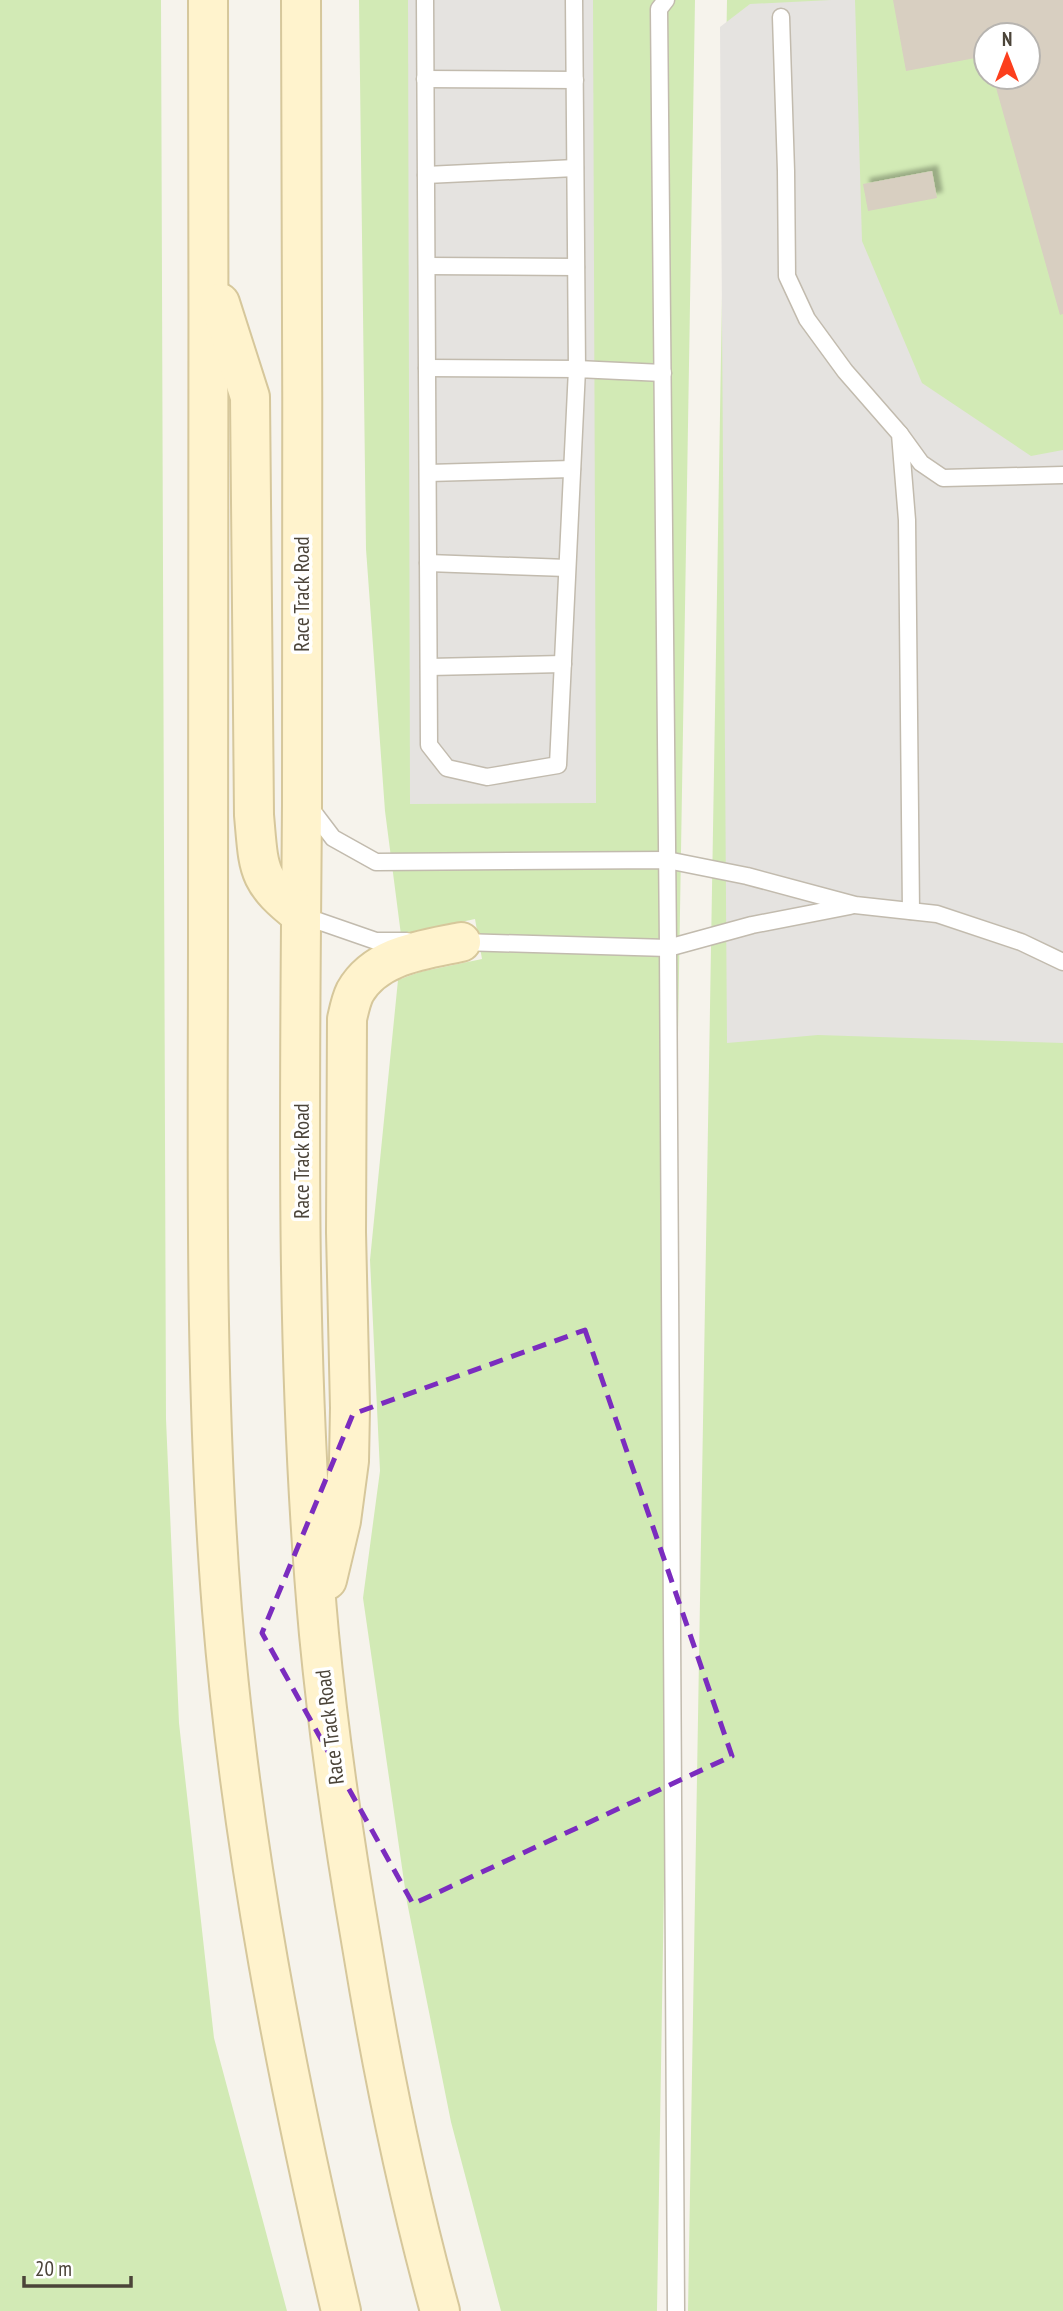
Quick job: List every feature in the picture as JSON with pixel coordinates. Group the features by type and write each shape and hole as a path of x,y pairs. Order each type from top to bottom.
{"main road":[{"path":"208,0 208,1213 212,1434 222,1612 261,1914 293,2096 341,2311"},
{"name":"Race Track Road","path":"301,0 301,1206 304,1346 318,1616 331,1746 380,2054 422,2246 440,2311"},
{"path":"209,267 250,397 254,815 258,858 263,878 277,896 301,915"},
{"path":"318,1616 341,1521 349,1461 347,1019 354,994 364,979 378,967 416,952 461,942"}],"lane":[{"path":"425,0 429,745 447,768 487,777 558,765 577,369 574,0"},
{"path":"666,0 659,9 676,2311"},
{"path":"781,17 787,276 807,319 845,371 900,434 921,463 943,478 1063,475"},
{"path":"425,79 575,80"},
{"path":"426,175 575,168"},
{"path":"426,265 576,267"},
{"path":"427,368 577,369 663,373"},
{"path":"900,434 907,520 911,911"},
{"path":"428,473 572,469"},
{"path":"428,563 567,568"},
{"path":"429,667 563,664"},
{"path":"302,798 333,838 376,862 667,860 747,876 855,905 936,914 1021,942 1063,962"},
{"path":"301,915 376,941 668,948 752,925 855,905"}],"highlighted area":[{"path":"585,1330 732,1756 413,1904 262,1633 353,1414"}],"green space":[{"path":"0,0 161,0 166,1419 179,1723 214,2038 287,2311 0,2311"},
{"path":"359,0 695,0 657,2311 501,2311 451,2122 407,1902 363,1598 380,1471 370,1260 398,980 420,972 482,959 475,919 401,935 385,811 366,549"},
{"path":"727,0 1063,0 1063,2311 688,2311"}],"shaded area":[{"path":"408,0 593,0 596,803 410,804"},
{"path":"855,0 862,241 922,383 1031,456 1063,450 1063,1043 818,1035 727,1043 720,27 750,4"}],"building":[{"path":"893,0 1063,0 1063,314 1060,315 997,91 1042,91 1042,21 972,21 972,59 906,71"},
{"path":"932,171 937,198 868,211 863,184"}]}
